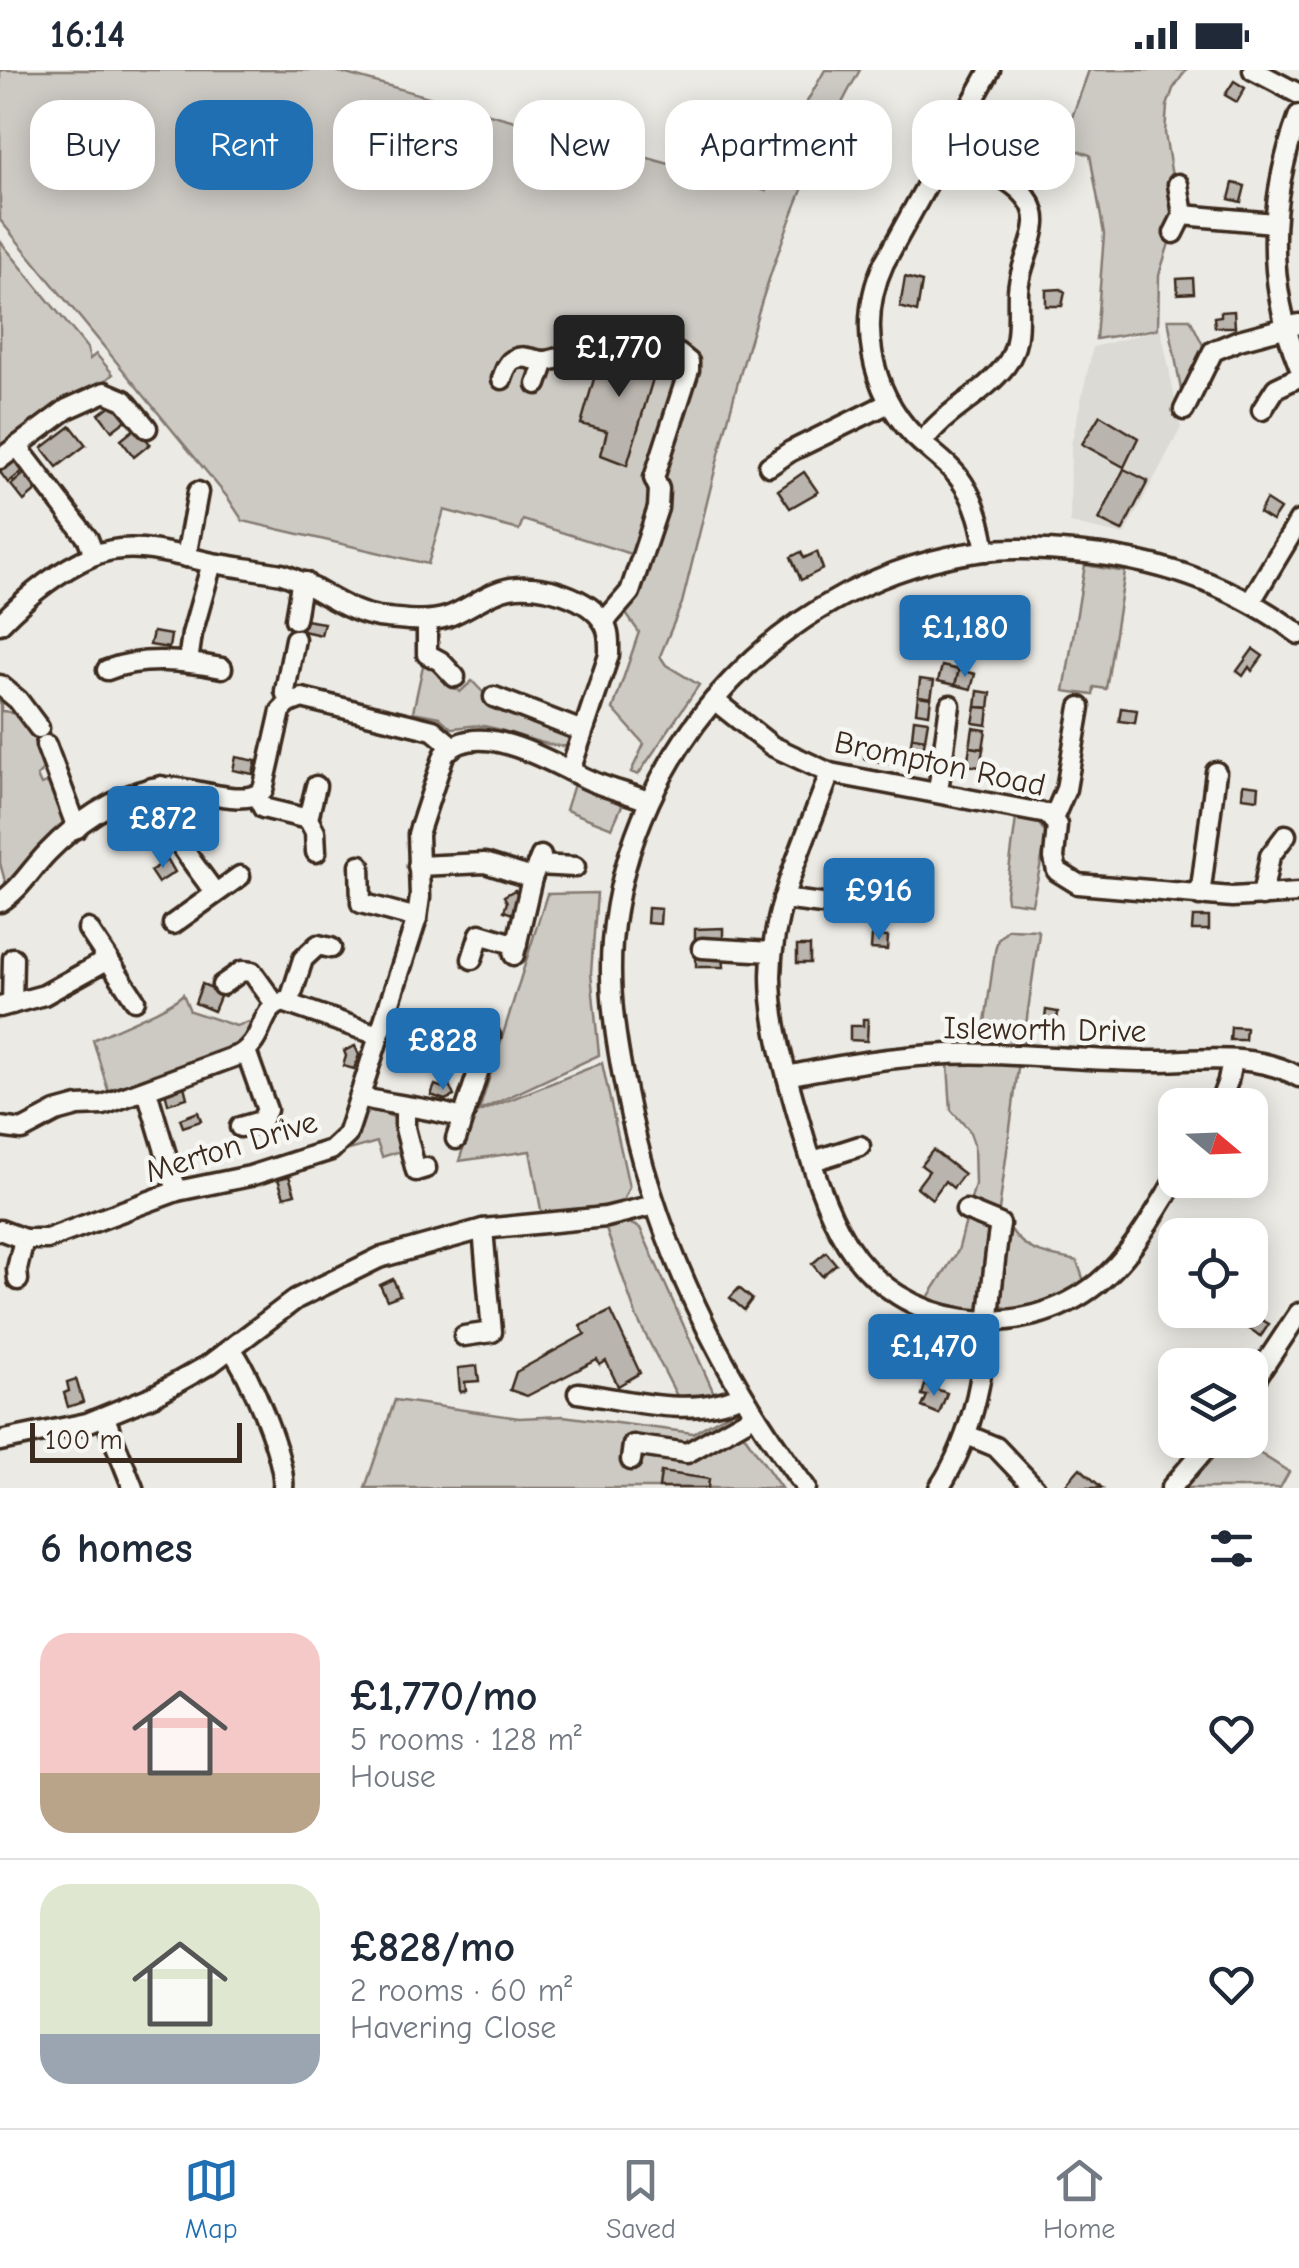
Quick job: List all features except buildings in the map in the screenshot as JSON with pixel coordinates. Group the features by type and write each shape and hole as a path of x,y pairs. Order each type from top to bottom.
{"street":[{"path":"974,100 990,70"},
{"path":"1253,70 1299,94"},
{"path":"1299,115 1280,177 1274,223 1274,256 1299,366"},
{"path":"1174,232 1183,215 1178,184"},
{"path":"924,190 884,263 874,292 870,321 873,357 888,403 922,443 958,475 974,500 986,550"},
{"path":"922,443 936,425 998,374 1013,354 1018,337 1019,278 1035,222 1031,204 1020,190"},
{"path":"1183,215 1274,223"},
{"path":"1184,410 1212,351 1292,325"},
{"path":"502,378 510,361 556,359 605,331 679,354 688,362 689,370 654,478 659,490 658,508 630,592 604,622"},
{"path":"537,384 544,361"},
{"path":"1262,410 1276,388 1299,377"},
{"path":"0,459 67,409 105,392 124,400 147,428"},
{"path":"769,466 791,450 888,403"},
{"path":"17,446 88,538 94,554"},
{"path":"186,556 198,492"},
{"path":"1251,601 1299,520"},
{"path":"0,624 26,598 94,554 144,549 282,574 305,582 358,613 381,618 427,621 446,617 506,588 551,589 570,597 604,622 610,655 570,772"},
{"path":"806,1488 741,1395 691,1299 654,1205 618,1050 611,972 620,885 648,802 664,768 714,700 768,645 852,591 903,570 986,550 1040,549 1129,559 1186,575 1251,601 1299,634"},
{"path":"188,662 212,562"},
{"path":"294,619 305,582"},
{"path":"427,621 427,654 455,677"},
{"path":"288,703 285,691 295,639"},
{"path":"107,670 144,662 188,662 222,668"},
{"path":"0,686 18,700 42,736 76,828"},
{"path":"494,697 582,731"},
{"path":"0,902 76,828 132,793 181,786 240,799 257,796 263,790 282,711 288,703 302,698 433,730 452,746 479,739 511,745 648,802"},
{"name":"Brompton Road","path":"714,700 772,746 830,773 1047,814 1057,829 1054,866 1070,882 1200,896 1299,893"},
{"path":"938,791 950,705"},
{"path":"1053,819 1066,790 1080,707"},
{"name":"Merton Drive","path":"24,1239 47,1239 178,1191 250,1176 331,1150 347,1135 417,918 418,834 444,756 452,746"},
{"path":"1200,896 1216,772"},
{"path":"830,773 782,899 771,980 788,1076 822,1192 846,1242 872,1275 931,1312 946,1318 986,1322 1022,1319 1058,1309 1097,1284 1122,1260 1163,1198"},
{"path":"161,786 168,826 215,893"},
{"path":"316,786 308,819 315,832 316,852"},
{"path":"257,796 263,808 308,819"},
{"path":"1262,896 1270,856 1286,835"},
{"path":"418,866 485,863 574,867"},
{"path":"360,866 361,903 417,918"},
{"path":"472,958 480,934 515,950 537,866"},
{"path":"173,924 240,876"},
{"path":"782,899 884,912"},
{"path":"88,930 136,1000"},
{"path":"0,1127 22,1130 56,1112 103,1105 246,1051 254,1046 270,1010 282,1004 298,951 318,945 331,948"},
{"path":"702,948 772,952"},
{"path":"13,958 6,1005 44,995 107,960"},
{"path":"222,985 242,972 252,972 282,1004 378,1035"},
{"path":"456,1139 490,1036"},
{"path":"240,1127 261,1121 275,1107 246,1051"},
{"name":"Isleworth Drive","path":"788,1076 866,1062 962,1054 1232,1060 1266,1063 1299,1077"},
{"path":"1225,1088 1232,1060"},
{"path":"147,1091 178,1191"},
{"path":"360,1097 462,1118"},
{"path":"404,1108 416,1170 426,1168"},
{"path":"813,1162 860,1146"},
{"path":"0,1441 105,1418 187,1378 296,1300 361,1265 483,1229 606,1217 654,1205"},
{"path":"939,1488 968,1435 982,1370 1000,1224 966,1210"},
{"path":"464,1336 492,1332 483,1229"},
{"path":"0,1230 24,1239 18,1280"},
{"path":"1268,1360 1299,1313"},
{"path":"232,1349 254,1391 283,1469 283,1488"},
{"path":"578,1392 652,1404 705,1406 741,1395"},
{"path":"631,1460 633,1445 686,1452 754,1415"},
{"path":"105,1418 133,1488"},
{"path":"968,1435 996,1447 1035,1488"},
{"path":"1172,1488 1198,1458"}],"shaded area":[{"path":"0,70 332,70 440,100 333,100 333,190 493,190 493,115 513,120 513,190 645,190 645,157 665,163 665,190 802,190 753,330 682,603 660,656 666,665 699,685 638,775 631,772 644,744 613,709 639,632 614,597 631,554 523,520 519,530 444,510 428,564 243,521 0,220"},
{"path":"825,70 860,70 844,100 808,100"},
{"path":"1089,70 1186,70 1167,106 1165,133 1174,189 1170,240 1159,275 1158,329 1096,339 1104,234 1090,155 1075,150 1075,109"},
{"path":"0,241 87,348 90,359 96,354 113,374 97,388 65,397 0,450"},
{"path":"1168,319 1190,319 1205,349 1182,395"},
{"path":"1161,329 1181,428 1124,535 1070,523 1071,445 1093,347"},
{"path":"1085,565 1125,572 1106,689 1094,687 1093,695 1064,691"},
{"path":"424,661 434,663 460,692 472,681 503,713 573,733 566,746 484,726 451,728 439,717 413,712"},
{"path":"0,696 1,711 19,717 31,730 46,767 37,776 41,785 49,782 57,790 66,821 6,885 0,863"},
{"path":"575,781 623,803 612,828 566,810"},
{"path":"1017,811 1032,814 1047,835 1032,904 1007,901"},
{"path":"597,893 591,973 599,1055 479,1111 547,894"},
{"path":"1008,929 1039,933 1023,1046 982,1044 995,951 998,939"},
{"path":"183,994 190,1011 236,1026 253,1021 248,1036 204,1058 108,1090 93,1040"},
{"path":"1019,1061 998,1218 969,1207 975,1184 974,1144 969,1130 951,1110 948,1065"},
{"path":"602,1063 629,1187 622,1203 542,1215 530,1151 459,1161 474,1114"},
{"path":"374,1110 399,1119 404,1150 382,1157 377,1142 349,1150 365,1114"},
{"path":"967,1217 991,1226 982,1312 945,1307 927,1299 958,1251"},
{"path":"629,1223 640,1228 717,1400 679,1400 637,1318 606,1229"},
{"path":"1012,1231 1032,1249 1077,1261 1084,1281 1031,1307 997,1305 1006,1233"},
{"path":"395,1400 519,1418 563,1416 693,1433 729,1413 781,1488 365,1488"},
{"path":"1209,1458 1267,1458 1289,1472 1280,1488 1185,1488"}]}
